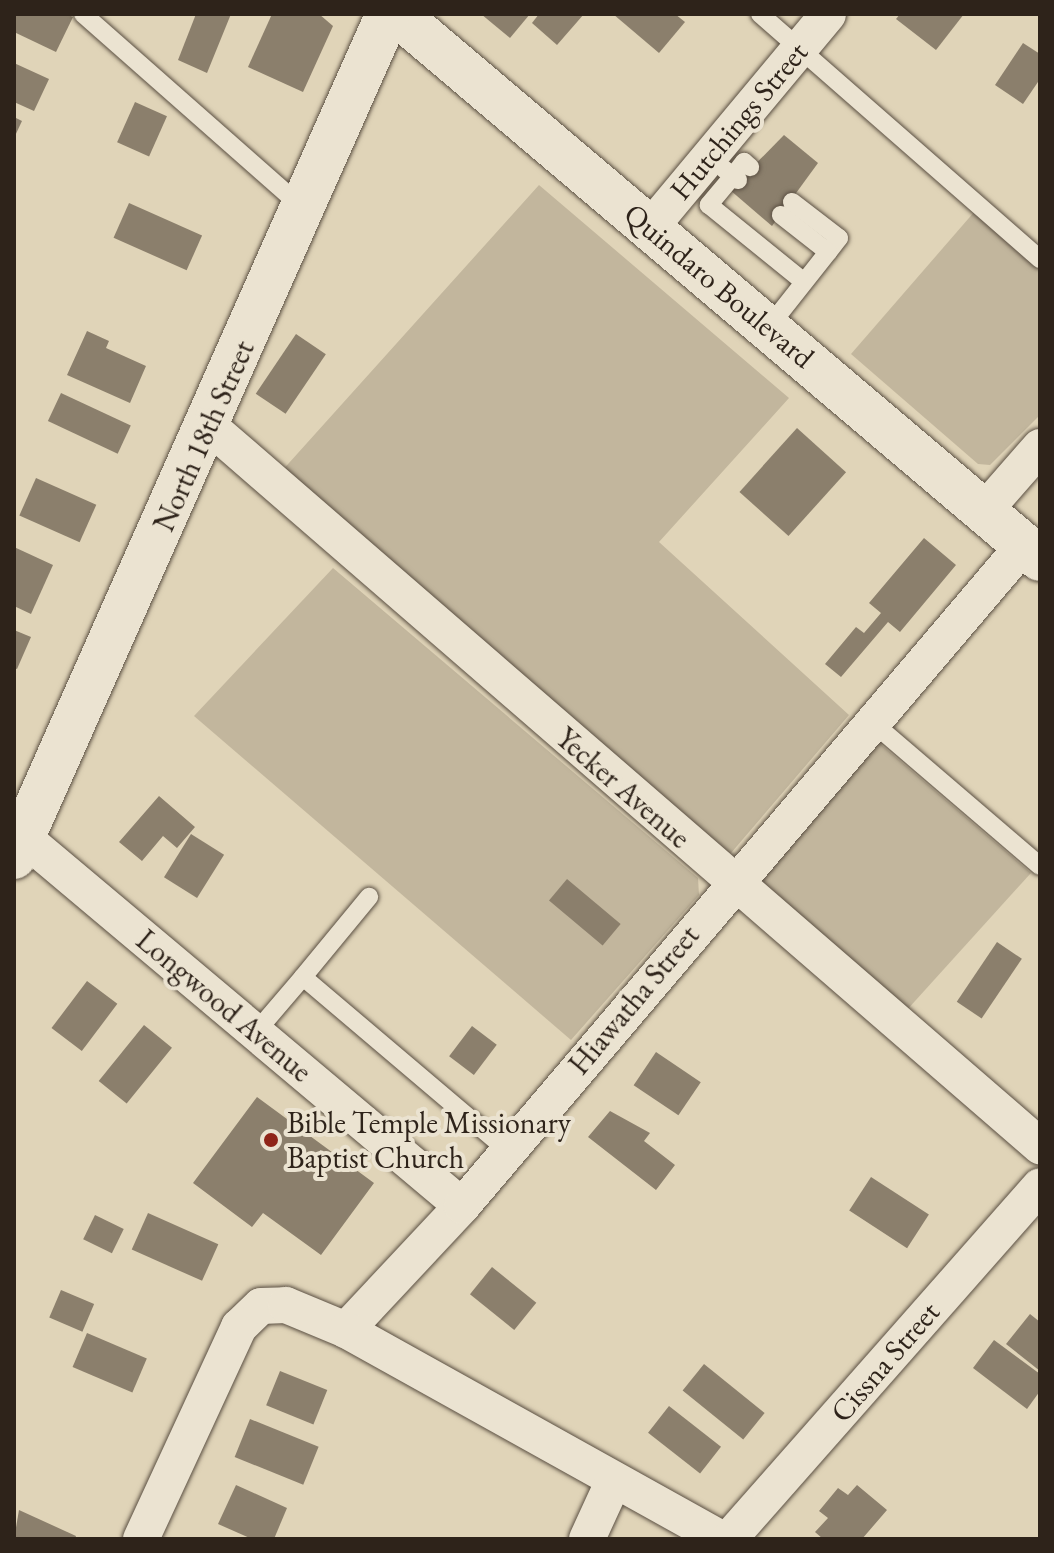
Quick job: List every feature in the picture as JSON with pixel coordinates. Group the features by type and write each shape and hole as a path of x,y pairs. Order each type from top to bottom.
{"main road":[{"name":"North 18th Street","path":"18,847 209,426 388,14"},
{"name":"Quindaro Boulevard","path":"397,14 1032,552"}],"street":[{"name":"Hutchings Street","path":"650,228 733,170 799,49 828,14"},
{"name":"Yecker Avenue","path":"209,426 732,884 1040,1146"},
{"path":"984,511 1040,447"},
{"name":"Hiawatha Street","path":"346,1330 462,1206 872,722 1032,552"},
{"name":"Longwood Avenue","path":"18,847 256,1032 462,1206"},
{"name":"Cissna Street","path":"729,1539 1040,1186"},
{"path":"141,1539 239,1327 261,1306 286,1305 346,1330 721,1539"},
{"path":"587,1539 614,1480"}],"lane":[{"path":"83,14 304,209"},
{"path":"760,14 1040,259"},
{"path":"733,170 709,205 804,282"},
{"path":"768,328 828,252 786,208"},
{"path":"872,722 1040,866"},
{"path":"256,1032 369,897"},
{"path":"303,977 508,1151"}],"shaded area":[{"path":"539,185 789,398 659,542 849,715 731,853 717,853 280,473"},
{"path":"975,211 1040,267 1040,415 990,465 978,464 851,354"},
{"path":"333,568 698,878 699,895 571,1040 194,716"},
{"path":"878,742 1031,873 906,1011 763,891 764,875"}],"building":[{"path":"14,14 66,14 73,17 56,52 14,32"},
{"path":"196,14 231,14 207,73 178,60"},
{"path":"272,14 319,14 333,26 303,92 248,67"},
{"path":"481,14 530,14 510,38"},
{"path":"539,14 584,14 557,45 532,23"},
{"path":"613,14 675,14 685,22 659,53"},
{"path":"900,14 964,14 936,50 896,19"},
{"path":"1023,43 1040,54 1040,79 1023,104 995,85"},
{"path":"14,63 49,79 34,111 14,102"},
{"path":"135,102 167,116 149,156 117,142"},
{"path":"14,117 22,121 14,138"},
{"path":"784,135 818,163 772,226 730,190"},
{"path":"129,203 202,236 187,270 114,238"},
{"path":"87,331 109,341 106,348 146,366 130,403 67,375"},
{"path":"296,334 326,354 286,414 256,394"},
{"path":"61,393 131,426 118,454 48,421"},
{"path":"797,428 846,472 789,536 739,492"},
{"path":"36,478 96,505 80,542 19,515"},
{"path":"924,538 956,565 900,632 888,622 841,677 825,664 856,627 864,633 881,613 869,603"},
{"path":"14,547 53,565 31,614 14,606"},
{"path":"14,630 31,637 17,669 14,668"},
{"path":"159,796 195,827 177,848 163,836 142,861 119,842"},
{"path":"191,834 224,855 197,898 164,877"},
{"path":"567,879 621,924 603,945 549,900"},
{"path":"997,942 1022,959 982,1018 957,1002"},
{"path":"87,981 117,1004 82,1051 51,1028"},
{"path":"144,1025 172,1048 127,1104 99,1081"},
{"path":"472,1026 497,1045 474,1075 449,1056"},
{"path":"656,1052 701,1082 678,1115 634,1085"},
{"name":"Bible Temple Missionary Baptist Church","path":"257,1097 374,1183 321,1255 263,1213 252,1227 193,1183"},
{"path":"610,1111 650,1133 644,1141 675,1165 656,1190 588,1137"},
{"path":"871,1177 929,1215 907,1248 849,1211"},
{"path":"148,1213 218,1244 202,1281 132,1250"},
{"path":"95,1215 124,1229 112,1253 83,1239"},
{"path":"492,1267 536,1303 514,1330 470,1294"},
{"path":"61,1290 94,1304 82,1332 49,1318"},
{"path":"1030,1314 1040,1322 1040,1371 1006,1344"},
{"path":"87,1333 147,1358 132,1392 73,1367"},
{"path":"994,1340 1040,1374 1040,1391 1027,1409 973,1368"},
{"path":"704,1364 765,1413 743,1440 683,1390"},
{"path":"280,1371 327,1390 313,1424 266,1405"},
{"path":"669,1406 721,1447 700,1473 648,1433"},
{"path":"250,1419 319,1447 303,1485 235,1457"},
{"path":"236,1485 287,1508 274,1539 252,1539 218,1524"},
{"path":"857,1485 887,1510 862,1539 823,1539 815,1532 828,1518 819,1511 838,1488 848,1495"},
{"path":"19,1510 76,1536 75,1539 14,1539"}],"place":[{"name":"Bible Temple Missionary Baptist Church","path":"271,1140"}]}
